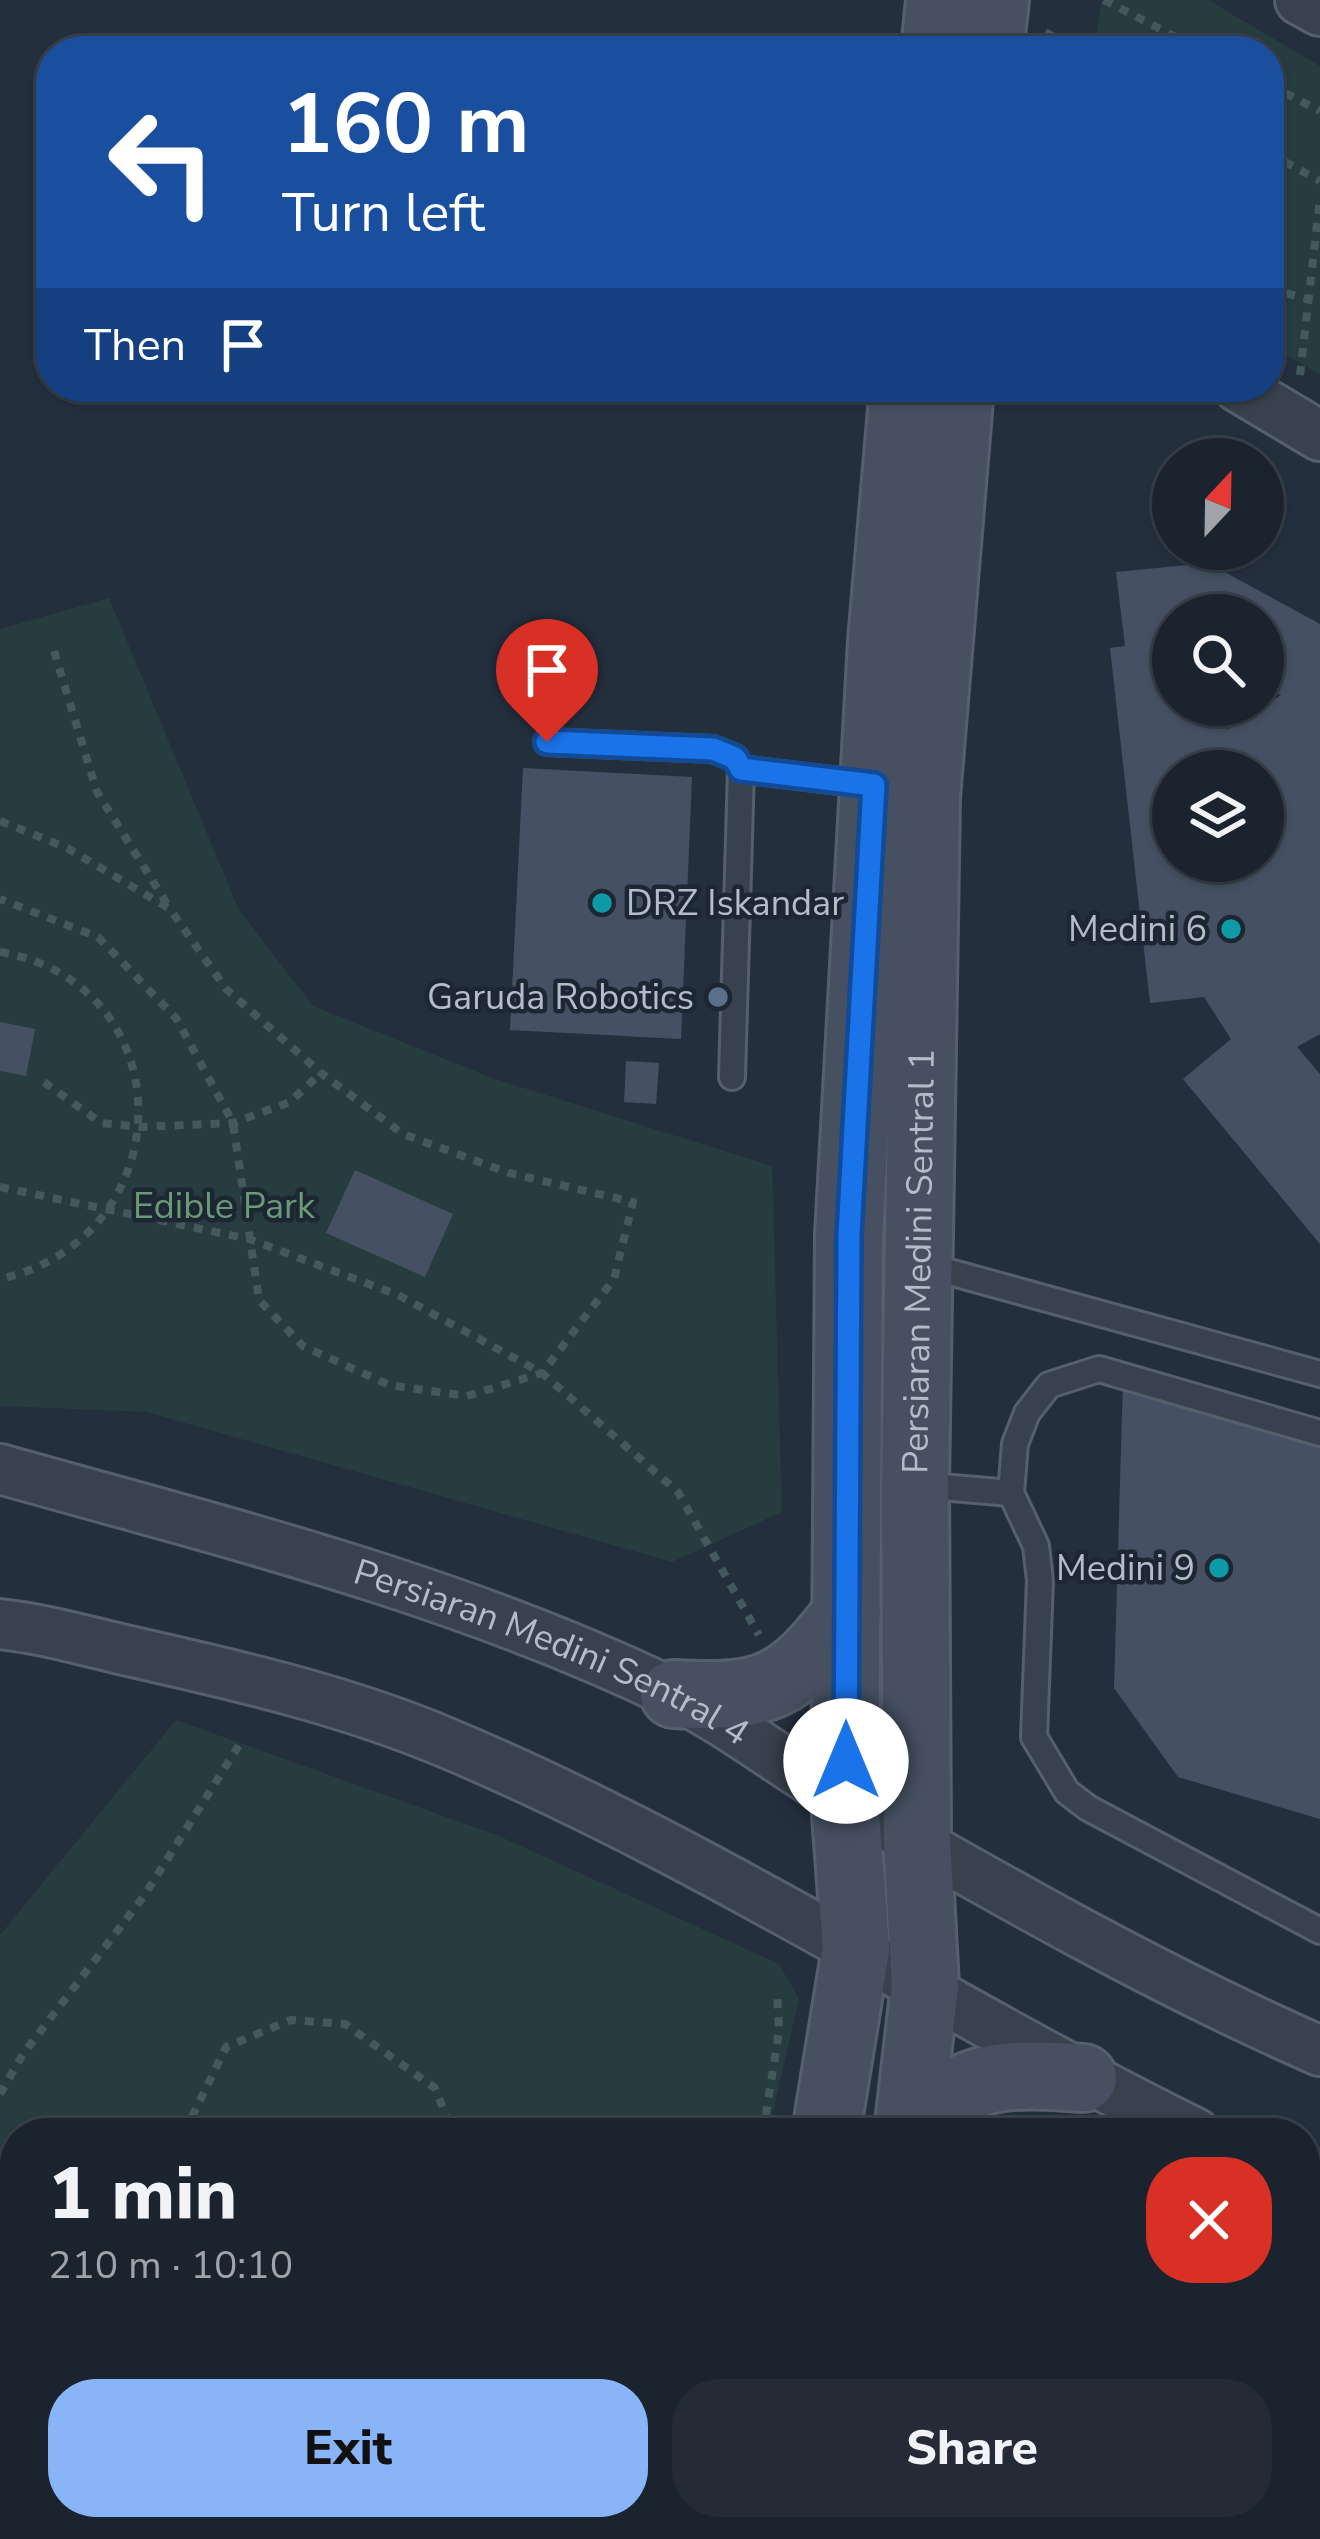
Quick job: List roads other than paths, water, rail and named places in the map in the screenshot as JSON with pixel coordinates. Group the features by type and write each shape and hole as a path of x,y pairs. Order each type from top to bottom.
{"street":[{"path":"936,36 940,0"},
{"path":"990,36 995,0"},
{"path":"1300,0 1320,11"},
{"name":"Persiaran Medini Sentral 1","path":"828,2118 856,1949 845,1801 849,1235 874,785 903,402"},
{"name":"Persiaran Medini Sentral 1","path":"910,2118 925,1986 917,1839 915,1485 926,797 959,402"},
{"path":"1263,402 1307,428"},
{"name":"Persiaran Medini Sentral 4","path":"0,1469 461,1603 674,1694 845,1801 1180,1989 1320,2051"},
{"path":"674,1694 740,1697 782,1680 819,1649 847,1613"},
{"path":"0,1624 256,1680 442,1741 581,1802 925,1986 1083,2078 1164,2118"},
{"path":"920,2118 939,2098 974,2081 1034,2074 1083,2078"}],"lane":[{"path":"547,742 713,749 735,758 741,769 732,1076"},
{"path":"741,769 874,785"},
{"path":"916,1262 1320,1374"},
{"path":"1320,1433 1099,1369 1073,1373 1049,1385 1027,1413 1015,1444 1011,1493 1036,1546 1040,1580 1034,1737 1067,1792 1320,1931"},
{"path":"915,1485 1011,1493"}],"place":[{"name":"DRZ Iskandar","path":"602,903"},
{"name":"Medini 6","path":"1231,929"},
{"name":"Garuda Robotics","path":"718,997"},
{"name":"Medini 9","path":"1219,1568"}],"park label":[{"name":"Edible Park","path":"224,1206"}]}
